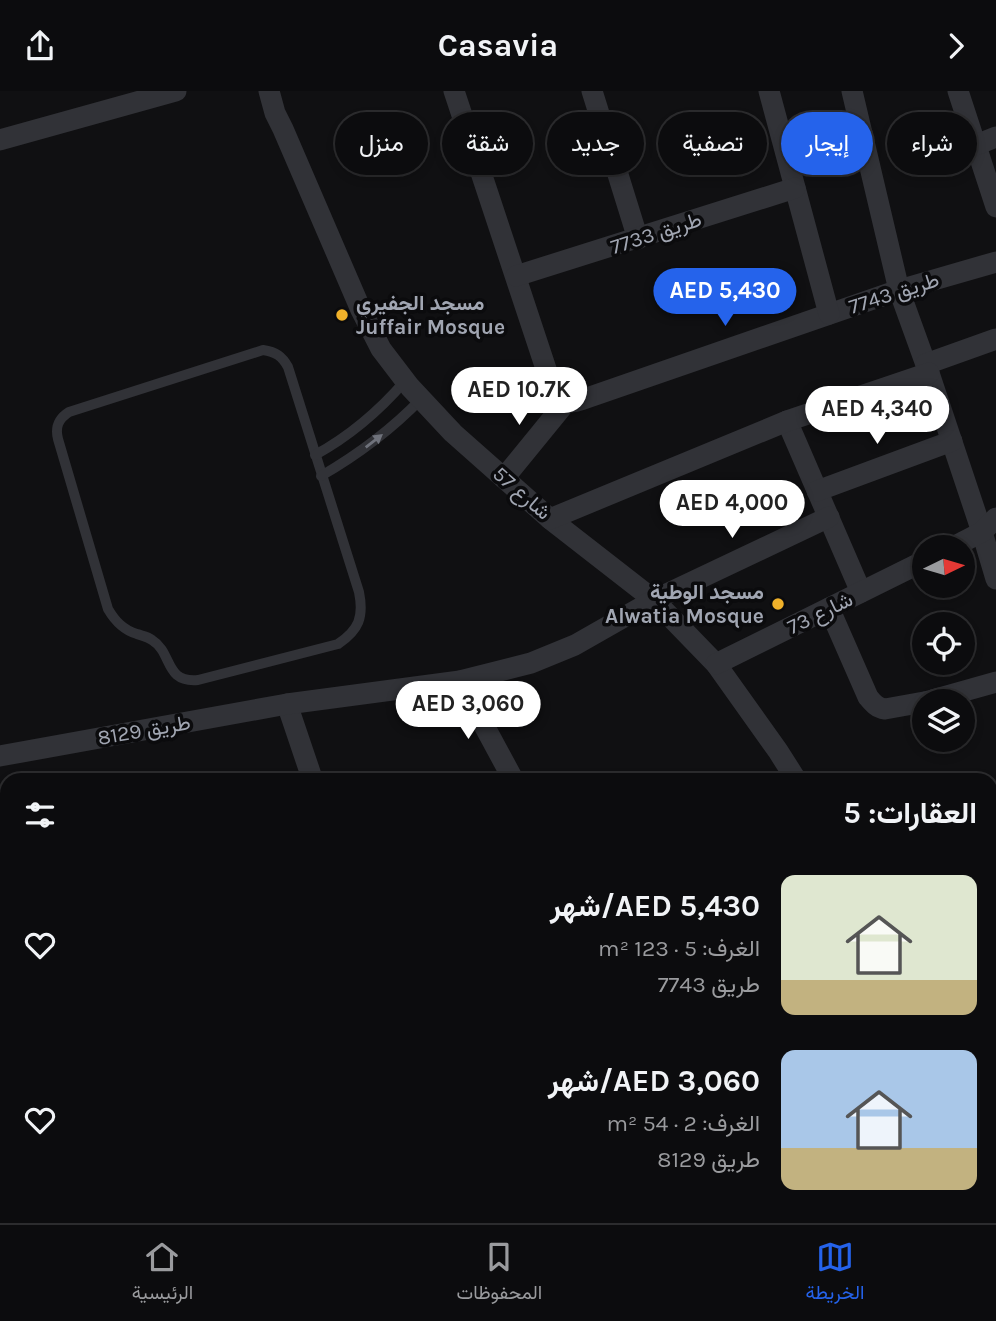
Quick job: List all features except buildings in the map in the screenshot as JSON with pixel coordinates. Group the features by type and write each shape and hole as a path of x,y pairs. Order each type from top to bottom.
{"street":[{"path":"0,140 176,91"},
{"path":"269,91 283,129"},
{"path":"279,91 283,129"},
{"path":"454,91 554,393 566,402 504,478"},
{"path":"592,91 638,239"},
{"path":"769,91 830,314"},
{"path":"852,91 899,290 952,441 989,525 996,579"},
{"path":"958,91 965,112"},
{"name":"شارع 57","path":"283,129 360,310 381,348 405,381 453,433 550,519 654,600 716,664 792,773"},
{"path":"977,145 996,137"},
{"path":"977,148 996,207"},
{"name":"طريق 7733","path":"516,277 795,188"},
{"name":"طريق 7743","path":"566,402 581,400 899,290 996,262"},
{"path":"550,519 787,421 928,368 996,339"},
{"path":"787,421 861,593"},
{"path":"817,491 952,441"},
{"name":"طريق 8129","path":"0,756 287,704 460,681 531,663 575,645 654,600 829,517"},
{"path":"972,535 989,525"},
{"name":"شارع 73","path":"716,664 912,567"},
{"path":"829,608 868,697 874,704 885,709 912,704"},
{"path":"460,681 510,773"},
{"path":"971,689 996,682"},
{"path":"287,704 310,773"}],"lane":[{"path":"263,350 274,352 283,358 288,367 314,454 359,592 360,617 356,628 338,644 198,680 190,681 175,675 160,646 153,640 126,630 108,609 56,431 57,423 69,412 263,350"},
{"path":"314,454 355,431 390,399 405,381"},
{"path":"321,475 364,449 421,399"}],"place":[{"name":"مسجد الجفيري Juffair Mosque","path":"342,315"},
{"name":"مسجد الوطية Alwatia Mosque","path":"778,604"}]}
